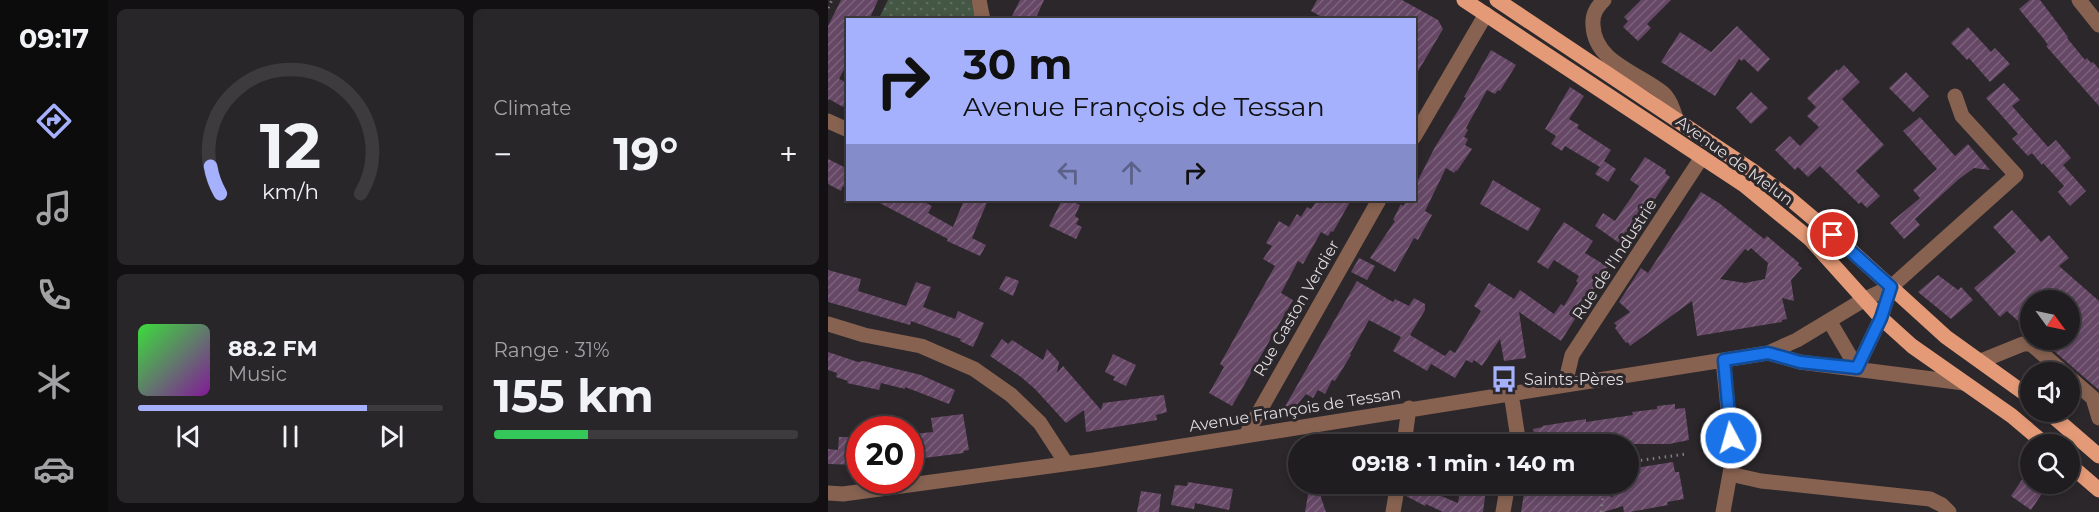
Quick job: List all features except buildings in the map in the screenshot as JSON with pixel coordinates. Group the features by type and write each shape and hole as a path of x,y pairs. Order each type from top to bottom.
{"main road":[{"name":"Avenue de Melun","path":"1464,0 1744,185 1810,239 1881,318 1911,346 2012,416 2033,434"},
{"path":"1497,0 1753,171 1789,198 1946,337 2020,390"},
{"path":"2060,422 2099,456"},
{"path":"2080,474 2099,490"}],"street":[{"path":"979,0 983,18"},
{"path":"2079,0 2099,25"},
{"path":"1600,3 1593,18 1593,35 1599,46 1611,59 1665,95 1676,118"},
{"path":"1416,134 1486,14"},
{"path":"1768,353 1797,340 1830,322 1864,299 1891,287 2016,175 1962,116 1955,96"},
{"path":"828,121 846,129"},
{"name":"Rue de l'Industrie","path":"1565,384 1572,355 1702,157"},
{"name":"Rue Gaston Verdier","path":"1246,435 1378,201"},
{"path":"1857,368 1881,318 1891,287"},
{"path":"1830,322 1857,368"},
{"path":"828,324 864,335 921,346 974,369 1011,395 1040,423 1066,463"},
{"path":"1981,362 2023,344 2031,344 2052,362"},
{"path":"1768,353 1800,362 1964,383"},
{"name":"Avenue François de Tessan","path":"828,493 843,494 1087,461 1409,408 1768,353"},
{"path":"1723,512 1733,457 1724,360"},
{"path":"2080,387 2093,398 2099,418"},
{"path":"1511,393 1517,434"},
{"path":"1405,434 1409,408"},
{"path":"1730,474 1761,481 1930,499 1949,512"},
{"path":"1393,512 1396,494"},
{"path":"1503,512 1506,494"}],"path":[{"path":"828,8 832,0"},
{"path":"1639,461 1686,454"},
{"path":"1601,512 1603,494"}],"green space":[{"path":"888,0 971,0 976,18 879,18"}],"place":[{"name":"Saints-Pères","path":"1504,379"}],"route":[{"path":"1731,438 1724,360 1768,353 1800,362 1857,368 1881,318 1891,287 1833,235"}]}
